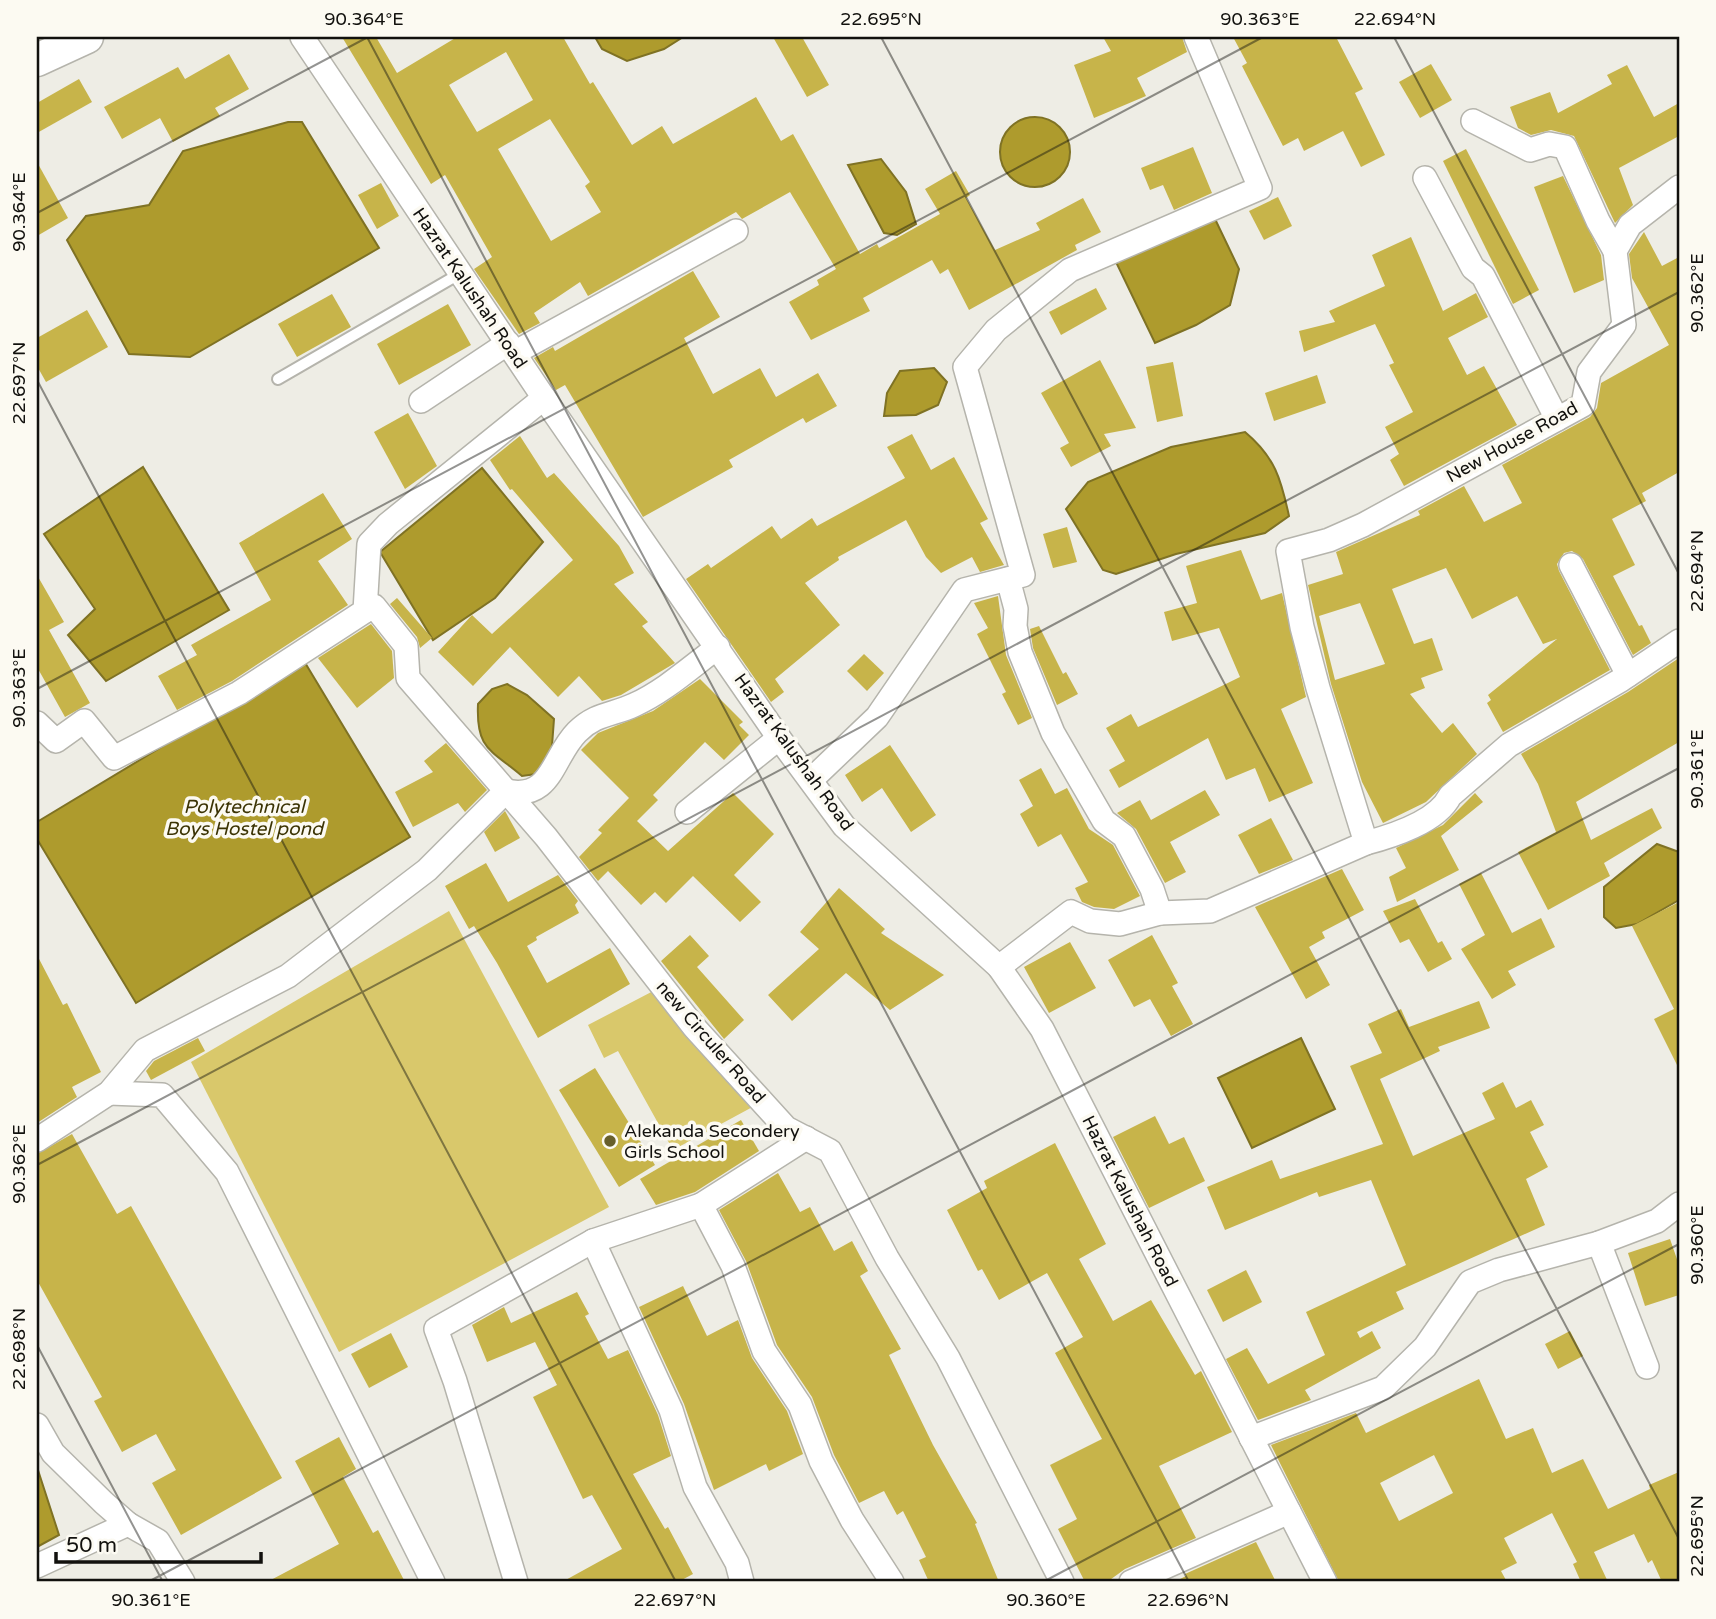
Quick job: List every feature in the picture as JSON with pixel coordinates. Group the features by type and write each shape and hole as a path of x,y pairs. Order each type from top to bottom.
{"main road":[{"path":"37,60 85,37"}],"street":[{"name":"Hazrat Kalushah Road","path":"302,37 544,398 718,646 779,738 844,826 999,967 1042,1029 1325,1582"},
{"path":"811,780 877,717 964,590 1023,575 965,367 996,330 1070,270 1261,188 1196,37"},
{"path":"1474,121 1530,150 1549,144 1566,148 1598,221 1615,251"},
{"path":"1425,178 1474,268 1483,276 1557,419"},
{"path":"1615,251 1630,225 1679,187"},
{"path":"421,401 511,348 736,231"},
{"name":"New House Road","path":"1366,843 1318,688 1287,554 1290,549 1329,540 1363,525 1583,405 1589,372 1623,325 1615,251"},
{"path":"37,723 56,741 84,720 114,758 239,693 365,611 369,544 388,524 544,398"},
{"path":"1571,565 1628,675"},
{"path":"1008,579 1016,609 1015,626 1020,652 1053,733 1104,821 1124,836 1152,889 1160,913"},
{"name":"new Circuler Road","path":"365,611 374,606 406,646 408,678 546,837 694,1027 786,1128 830,1151 887,1258 948,1358 1062,1582"},
{"path":"999,967 1071,912 1090,921 1120,924 1160,913 1210,911 1366,843 1392,836 1445,806 1450,796 1509,745 1628,675 1679,641"},
{"path":"37,1140 109,1093 145,1050 288,976 427,870 506,791 523,795 540,786 576,733 604,712 632,706 656,693 718,646"},
{"path":"687,812 779,738"},
{"path":"109,1093 162,1095 228,1172 433,1582"},
{"path":"516,1582 455,1381 436,1329 593,1241 701,1205 806,1138"},
{"path":"1251,1438 1383,1388 1425,1347 1470,1282 1499,1270 1599,1243 1657,1220 1679,1204"},
{"path":"701,1205 733,1266 764,1351 800,1405 821,1461 852,1520 892,1582"},
{"path":"593,1241 671,1410 695,1487 737,1563 742,1582"},
{"path":"1599,1243 1647,1367"},
{"path":"37,1425 53,1453 128,1524 158,1542 183,1582"},
{"path":"1131,1582 1289,1512"},
{"path":"37,1566 128,1524"}],"lane":[{"path":"278,379 461,273"}],"shaded area":[{"path":"449,911 609,1207 339,1352 191,1062"},
{"path":"659,988 758,1104 673,1150 618,1051 604,1058 588,1025"}],"water":[{"path":"595,37 683,37 664,49 627,61 602,49"},
{"path":"1028,117 1042,117 1055,122 1065,132 1070,152 1065,172 1055,182 1042,187 1028,187 1015,182 1005,172 1000,159 1000,145 1005,132 1015,122"},
{"path":"288,122 302,122 379,248 190,357 129,354 67,240 86,216 149,205 183,151"},
{"path":"881,159 906,192 916,224 897,235 884,233 848,165"},
{"path":"1215,219 1239,269 1230,305 1196,325 1155,343 1116,262"},
{"path":"934,368 947,382 938,405 916,415 884,416 887,393 900,371"},
{"path":"1245,432 1270,460 1283,491 1289,516 1265,533 1176,554 1116,574 1103,570 1066,509 1088,482 1171,447"},
{"path":"143,467 229,610 106,681 68,635 95,609 44,534"},
{"path":"482,468 543,542 495,598 433,640 380,552"},
{"name":"Polytechnical Boys Hostel pond","path":"304,661 410,837 136,1003 37,839 37,822"},
{"path":"507,684 527,695 554,719 551,759 536,774 522,776 487,747 480,730 478,704 492,689"},
{"path":"1657,844 1679,852 1679,900 1637,924 1616,928 1604,917 1604,887"},
{"path":"1301,1038 1335,1109 1252,1148 1218,1078"},
{"path":"37,1467 59,1535 37,1547"}],"building":[{"path":"342,37 376,37 397,73 457,37 563,37 590,84 593,82 632,145 662,126 673,144 756,97 781,141 793,134 860,254 877,244 879,248 940,214 925,189 956,171 970,195 966,198 995,250 1040,230 1036,223 1083,198 1101,232 1075,245 1077,250 969,310 948,269 940,274 932,260 863,298 870,311 811,340 789,302 819,285 817,280 836,269 790,192 742,219 736,212 588,296 580,282 534,313 540,323 519,334 474,269 492,257 445,175 431,184","holes":["506,52 533,100 477,132 449,85","550,119 590,182 585,186 601,212 551,241 498,149"]},
{"path":"773,37 802,37 829,85 807,97"},
{"path":"1103,37 1182,37 1187,52 1137,78 1146,96 1094,118 1074,65 1111,51"},
{"path":"1233,37 1336,37 1363,89 1355,93 1385,155 1361,167 1343,131 1304,151 1298,138 1283,146 1242,66 1247,63"},
{"path":"229,54 249,89 215,108 220,116 173,142 160,118 122,139 104,107 178,67 185,79"},
{"path":"1431,64 1452,100 1420,118 1399,82"},
{"path":"1627,65 1654,117 1679,103 1679,136 1619,168 1633,205 1615,223 1574,136 1551,130 1531,135 1518,128 1510,107 1550,92 1558,113 1612,84 1607,75"},
{"path":"79,79 92,102 37,133 37,103"},
{"path":"1193,147 1212,193 1174,210 1163,185 1150,190 1141,168"},
{"path":"1466,149 1539,290 1513,304 1443,161"},
{"path":"37,162 68,218 37,236"},
{"path":"1563,176 1601,255 1604,280 1574,293 1534,187"},
{"path":"381,183 399,216 377,229 358,195"},
{"path":"1278,197 1292,226 1264,240 1249,211"},
{"path":"1644,232 1662,266 1679,257 1679,472 1642,493 1646,501 1612,519 1635,565 1613,576 1651,643 1633,655 1583,559 1572,551 1564,553 1557,564 1559,571 1610,670 1503,732 1487,703 1491,700 1488,695 1557,639 1543,644 1517,596 1472,619 1446,568 1392,589 1414,644 1432,638 1443,670 1421,678 1425,688 1410,694 1442,733 1453,723 1477,754 1426,802 1383,823 1362,782 1331,684 1308,585 1343,574 1336,552 1420,515 1418,511 1464,486 1484,522 1522,503 1502,465 1590,417 1597,408 1601,383 1669,345 1632,278 1629,254","holes":["1360,603 1385,664 1335,680 1319,616"]},
{"path":"1411,237 1443,311 1476,293 1488,317 1448,338 1467,375 1484,366 1517,425 1404,486 1390,460 1399,454 1385,427 1413,412 1389,365 1394,363 1375,324 1304,352 1299,331 1335,322 1329,311 1385,286 1372,255"},
{"path":"693,271 720,317 684,338 713,394 760,368 776,397 818,373 837,406 806,423 803,418 729,460 733,467 643,517 565,385 556,390 534,358 553,347 555,351"},
{"path":"1096,288 1107,309 1061,335 1049,312"},
{"path":"332,294 351,327 297,357 278,324"},
{"path":"448,304 471,345 399,385 377,344"},
{"path":"87,310 108,347 46,382 37,366 37,338"},
{"path":"1100,360 1136,428 1104,434 1111,446 1071,467 1060,448 1069,443 1041,393"},
{"path":"1173,362 1183,416 1157,422 1146,367"},
{"path":"1317,375 1326,403 1274,421 1265,393"},
{"path":"408,413 437,466 405,489 374,432"},
{"path":"912,434 931,470 954,457 988,519 980,523 1004,565 980,572 972,557 941,573 926,557 906,520 838,557 839,560 805,583 840,625 775,679 784,692 771,702 686,579 708,564 711,568 772,526 781,539 812,518 817,526 905,478 887,447"},
{"path":"520,436 547,478 554,473 619,546 634,573 614,584 648,622 642,626 675,663 621,695 602,701 579,676 558,697 510,647 473,686 438,652 472,615 492,634 573,560 512,489 510,490 490,460"},
{"path":"323,493 352,539 318,561 348,605 232,681 177,710 158,676 197,655 191,645 271,600 239,543"},
{"path":"1067,527 1077,562 1053,568 1043,534"},
{"path":"1241,550 1261,600 1282,593 1306,697 1281,709 1313,783 1269,802 1255,768 1226,780 1208,738 1119,788 1109,770 1125,761 1106,728 1131,714 1138,727 1240,677 1219,628 1172,641 1164,612 1197,603 1186,566"},
{"path":"37,575 64,622 49,630 90,703 65,717 37,667"},
{"path":"998,596 1006,655 1032,718 1018,725 1002,694 1006,692 977,634 988,628 974,603"},
{"path":"397,598 432,638 420,648 417,637 390,604"},
{"path":"371,624 392,651 394,678 357,708 318,658"},
{"path":"1039,626 1063,674 1066,672 1078,694 1057,705 1033,648 1030,629"},
{"path":"864,654 884,673 867,691 847,671"},
{"path":"1679,658 1679,742 1576,802 1591,840 1652,808 1662,828 1604,863 1610,876 1548,910 1518,852 1556,832 1538,784 1521,754 1628,692"},
{"path":"700,679 743,722 739,725 749,735 724,760 705,742 653,795 658,800 637,821 668,851 733,793 774,834 734,875 761,902 740,922 693,876 666,903 655,892 641,905 608,871 598,881 579,857 602,833 598,830 629,798 581,750 598,733 653,711"},
{"path":"446,743 487,790 465,812 458,803 413,827 395,792 433,772 424,761"},
{"path":"890,745 936,815 911,832 882,788 862,802 845,775"},
{"path":"1041,768 1055,794 1067,788 1089,829 1113,845 1140,896 1114,909 1094,907 1082,902 1075,888 1088,882 1061,834 1038,847 1020,814 1033,806 1019,780"},
{"path":"1205,790 1220,815 1170,842 1186,872 1165,883 1136,829 1117,813 1140,800 1151,820"},
{"path":"1475,793 1483,802 1441,836 1459,870 1397,902 1389,877 1406,868 1396,848 1443,825"},
{"path":"505,811 520,838 495,852 484,832"},
{"path":"1271,818 1293,860 1259,874 1238,835"},
{"path":"486,863 508,902 558,875 578,901 575,905 579,913 536,937 537,940 527,946 547,983 610,948 630,984 538,1038 497,963 474,926 469,929 445,886"},
{"path":"1342,869 1364,910 1322,932 1325,938 1309,947 1330,985 1306,999 1255,907"},
{"path":"1481,873 1512,933 1541,918 1555,947 1508,971 1516,985 1492,999 1461,949 1485,935 1459,884"},
{"path":"839,888 885,929 881,933 944,975 890,1010 846,973 792,1021 768,995 819,949 800,932"},
{"path":"1415,899 1438,943 1442,941 1452,959 1428,972 1409,939 1400,943 1383,911"},
{"path":"1679,902 1679,1069 1654,1019 1674,1009 1632,926"},
{"path":"690,935 709,956 697,967 744,1020 724,1039 661,961"},
{"path":"1152,935 1178,983 1172,986 1193,1024 1171,1036 1150,999 1134,1007 1108,960"},
{"path":"1070,942 1096,988 1049,1013 1024,967"},
{"path":"37,955 63,1005 67,1003 101,1072 72,1087 77,1097 37,1123"},
{"path":"1479,1001 1490,1028 1438,1047 1440,1051 1380,1079 1413,1156 1495,1119 1482,1093 1503,1082 1516,1108 1531,1100 1544,1125 1530,1132 1548,1167 1526,1179 1545,1225 1396,1292 1404,1309 1357,1332 1360,1338 1372,1331 1381,1348 1305,1390 1311,1400 1258,1420 1226,1359 1247,1348 1268,1384 1325,1355 1306,1312 1406,1265 1371,1180 1319,1197 1317,1192 1225,1230 1207,1187 1272,1160 1280,1179 1383,1144 1350,1066 1382,1053 1368,1024 1401,1009 1409,1027"},
{"path":"198,1038 205,1051 151,1080 146,1071 154,1061"},
{"path":"595,1068 655,1165 619,1187 559,1090"},
{"path":"1155,1116 1169,1144 1184,1137 1205,1181 1149,1208 1113,1137"},
{"path":"741,1120 759,1151 695,1192 656,1205 640,1179"},
{"path":"72,1134 117,1214 131,1206 282,1478 181,1535 152,1483 176,1470 156,1434 122,1452 94,1401 102,1397 37,1280 37,1154"},
{"path":"1055,1143 1106,1244 1079,1259 1113,1321 1151,1300 1195,1375 1201,1371 1232,1432 1159,1466 1196,1538 1125,1569 1107,1582 1085,1582 1058,1529 1077,1519 1050,1465 1102,1439 1055,1353 1083,1337 1047,1273 999,1300 982,1269 978,1271 947,1210 987,1188 984,1181"},
{"path":"778,1173 800,1212 810,1207 834,1251 852,1241 868,1271 860,1276 901,1349 889,1355 933,1445 977,1523 975,1524 999,1582 929,1582 919,1560 926,1557 903,1511 897,1515 884,1491 859,1503 834,1455 812,1397 777,1345 746,1261 719,1210"},
{"path":"1670,1239 1679,1265 1679,1295 1645,1306 1628,1253"},
{"path":"1246,1270 1262,1302 1223,1322 1207,1290"},
{"path":"683,1286 707,1336 738,1320 752,1358 787,1411 803,1454 769,1471 766,1464 714,1490 684,1404 639,1307"},
{"path":"577,1292 589,1314 585,1316 608,1359 628,1350 658,1415 671,1456 633,1474 665,1529 668,1527 693,1574 678,1582 562,1582 622,1549 592,1495 583,1499 533,1397 557,1385 535,1342 487,1362 472,1325 504,1307 511,1323"},
{"path":"1570,1331 1583,1356 1558,1369 1545,1344"},
{"path":"391,1333 408,1367 369,1388 351,1354"},
{"path":"1479,1379 1506,1439 1533,1428 1552,1473 1583,1459 1608,1509 1650,1489 1649,1485 1679,1472 1679,1582 1662,1582 1652,1560 1648,1563 1634,1534 1594,1552 1608,1582 1581,1582 1573,1564 1577,1562 1552,1513 1504,1538 1517,1563 1501,1571 1507,1582 1339,1582 1271,1445 1356,1413 1366,1433","holes":["1434,1455 1453,1493 1399,1521 1380,1483"]},
{"path":"339,1437 356,1469 343,1477 373,1533 378,1530 405,1582 267,1582 339,1544 295,1461"},
{"path":"1256,1542 1276,1582 1174,1582 1186,1576 1185,1574"}],"place":[{"name":"Alekanda Secondery Girls School","path":"610,1141"}]}
